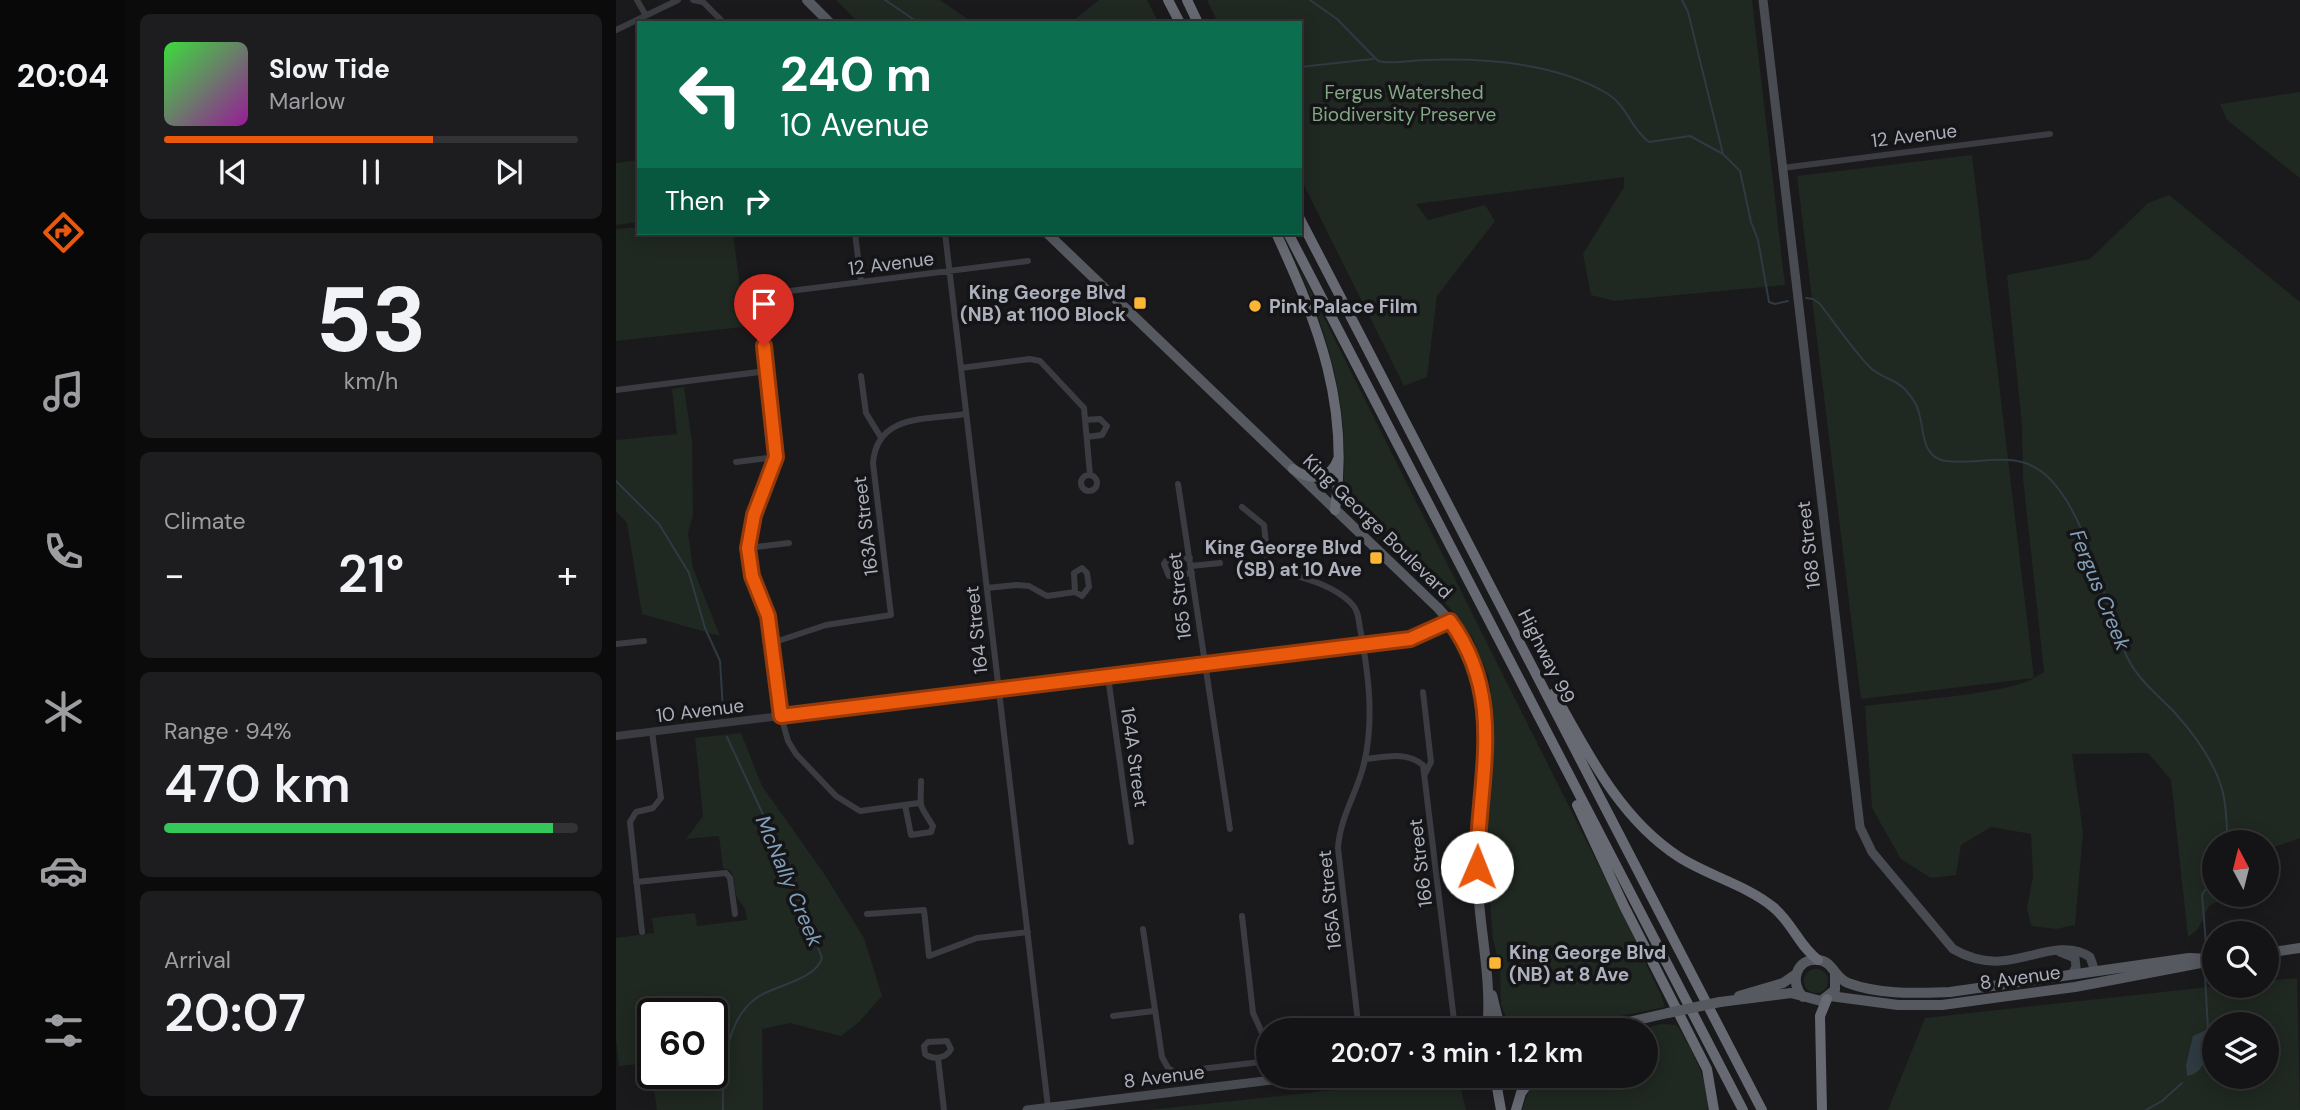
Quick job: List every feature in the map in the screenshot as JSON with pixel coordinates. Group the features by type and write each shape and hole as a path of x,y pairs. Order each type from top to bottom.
{"highway":[{"path":"1168,0 1179,21"},
{"path":"1186,0 1197,21"},
{"name":"Highway 99","path":"1302,223 1762,1110"},
{"path":"1277,235 1319,332 1332,382 1341,462 1335,510"},
{"name":"Highway 99","path":"1289,235 1742,1110"},
{"path":"1293,469 1310,477 1328,474 1338,461 1340,439"},
{"path":"1486,577 1585,746 1629,814 1670,851 1774,908 1804,947 1818,960"},
{"path":"1496,634 1620,898 1707,1069 1714,1110"},
{"path":"1822,1110 1820,1016 1829,997"},
{"path":"1497,1088 1501,1110"},
{"path":"1516,1110 1525,1088"}],"main road":[{"path":"807,0 828,21"},
{"name":"168 Street","path":"1763,0 1825,547 1864,837 1879,862 1953,949 1966,956 2000,961 2055,951 2081,951 2090,957 2095,971"},
{"name":"King George Boulevard","path":"1049,235 1450,621 1475,661 1485,705 1477,867 1487,978 1487,1018"},
{"path":"2279,951 2300,948"},
{"path":"2055,951 2075,958 2077,967 2072,974"},
{"name":"8 Avenue","path":"1834,971 1849,983 1915,993 1950,992 2189,958 2202,959"},
{"path":"1646,1018 1720,1002 1786,993 1814,1002 1829,997 1836,986 1834,971 1828,964 1818,960 1806,962 1796,973 1779,984 1720,1002"},
{"name":"8 Avenue","path":"1829,997 1903,1006 1963,1003 2142,976 2202,962"},
{"path":"1963,1003 1976,995 2076,982 2095,971"},
{"path":"1796,973 1796,986 1803,997"},
{"name":"King George Boulevard","path":"1487,978 1498,1018"},
{"name":"8 Avenue","path":"1027,1110 1256,1083"}],"street":[{"path":"637,0 645,15"},
{"path":"616,30 678,0"},
{"path":"693,0 703,2 722,21"},
{"name":"12 Avenue","path":"1782,167 2050,134"},
{"path":"855,235 861,282"},
{"name":"164 Street","path":"945,235 1048,1107"},
{"name":"12 Avenue","path":"767,371 758,295 1028,261"},
{"path":"961,368 1030,359 1040,361 1084,408 1090,475"},
{"path":"616,390 767,371 776,457 754,515 748,548 752,576 768,616 781,716 794,751 843,803 860,811 919,803"},
{"path":"861,376 866,413 880,436 891,427 905,422 966,414"},
{"path":"1085,420 1100,419 1107,426 1102,435 1087,437"},
{"name":"163A Street","path":"772,643 826,625 891,615 873,463 874,449 880,436"},
{"path":"736,461 776,457"},
{"name":"165 Street","path":"1178,484 1230,829"},
{"name":"165A Street","path":"1242,507 1264,525 1268,563 1274,569 1333,589 1352,604 1358,616 1370,701 1365,759 1341,824 1338,848 1358,1018"},
{"path":"748,548 789,543"},
{"path":"1191,566 1220,563"},
{"path":"987,588 1029,586 1056,597 1075,592"},
{"name":"10 Avenue","path":"616,736 1410,639 1450,621"},
{"path":"616,644 644,641"},
{"name":"164A Street","path":"1108,677 1131,842"},
{"name":"166 Street","path":"1423,692 1431,762 1425,774 1454,1018"},
{"path":"642,932 630,822 636,812 653,808 661,798 652,732"},
{"path":"1365,759 1400,755 1414,758 1423,765 1425,774"},
{"path":"905,805 911,835 928,834 933,826 923,814 919,803 921,781"},
{"path":"636,882 726,873 730,877 735,914"},
{"path":"867,914 923,910 929,956 977,938 1028,932"},
{"path":"1242,916 1256,1020"},
{"path":"1143,929 1162,1057 1168,1068 1175,1072 1256,1062"},
{"path":"1113,1016 1154,1011"},
{"path":"938,1058 944,1110"}],"green space":[{"path":"836,0 940,0 969,20 976,21 857,21"},
{"path":"1099,0 1147,0 1158,21 1073,21"},
{"name":"Fergus Watershed Biodiversity Preserve","path":"1207,0 1752,0 1785,285 1614,301 1591,295 1583,254 1624,187 1624,177 1416,204 1428,220 1485,205 1495,221 1437,296 1427,377 1404,386 1302,181 1302,21 1217,21"},
{"path":"2300,92 2300,178 2227,120 2220,104"},
{"path":"1972,155 2034,678 1861,699 1797,176"},
{"path":"637,160 637,222 616,225 616,163"},
{"path":"2169,195 2300,302 2300,838 2279,845 2279,830 2202,830 2202,907 2209,907 2198,929 2188,937 2171,780 2148,753 2072,754 2083,832 2075,925 2056,929 2031,926 2027,908 2033,876 2031,834 1991,827 1961,845 1956,875 1931,878 1901,859 1872,808 1865,706 1979,693 2021,684 2044,672 2023,478 2022,425 2007,275 2090,259 2148,203"},
{"path":"637,227 637,235 733,235 740,287 747,292 751,326 616,341 616,229"},
{"path":"1299,268 1642,952 1665,1007 1611,1018 1506,1018 1501,1005 1500,967 1493,940 1486,852 1494,721 1489,678 1472,637 1449,607 1342,502 1344,441 1337,382 1311,297"},
{"path":"684,387 692,442 693,515 688,533 693,568 720,636 642,614 627,523 616,511 616,440 677,434 672,389"},
{"path":"741,733 762,786 825,875 864,938 882,996 859,1022 841,1036 790,1023 762,1029 763,1110 657,1110 654,1089 728,1089 728,998 637,998 637,1064 619,1066 616,1039 616,938 654,933 652,918 695,913 697,926 747,920 744,908 736,896 732,873 723,868 719,836 686,839 703,816 695,738"},
{"path":"1816,969 1825,972 1828,981 1825,990 1816,993 1807,990 1804,981 1807,972"},
{"path":"2297,978 2300,1110 1888,1110 1925,1018 2202,988 2202,998 2279,998 2279,980"},
{"path":"1658,1025 1677,1025 1703,1076 1708,1110 1522,1110 1531,1088 1658,1088"},
{"path":"1355,1088 1461,1088 1466,1110 1149,1110"}],"shaded area":[{"path":"2202,1032 2202,1066 2187,1076 2186,1065 2193,1036"}],"waterway":[{"path":"885,0 916,21"},
{"name":"Fergus Creek","path":"1310,0 1337,19 1378,61 1390,63 1472,60 1544,69 1566,75 1608,94 1649,142 1690,136 1723,154 1740,171 1751,222 1758,240 1769,302 1775,304 1788,301"},
{"path":"1682,0 1688,12 1723,154"},
{"path":"1302,67 1373,59"},
{"name":"Fergus Creek","path":"1806,298 1820,304 1873,370 1909,394 1918,409 1926,445 1937,458 1959,462 2022,462 2046,475 2061,492 2084,536 2127,657 2143,680 2189,730 2214,769 2224,795 2227,830"},
{"name":"McNally Creek","path":"616,481 659,524 689,573 705,628 720,661 723,710"},
{"name":"McNally Creek","path":"723,1110 727,1050 737,1021 755,999 811,972 822,958 785,862 727,737"},
{"name":"Fergus Creek","path":"2203,907 2204,921"},
{"name":"Fergus Creek","path":"2206,998 2207,1012"},
{"name":"Fergus Creek","path":"2146,1110 2162,1101 2182,1083"}],"place":[{"name":"King George Blvd (NB) at 1100 Block","path":"1140,303"},
{"name":"Pink Palace Film","path":"1255,306"},
{"name":"King George Blvd (SB) at 10 Ave","path":"1376,558"},
{"name":"King George Blvd (NB) at 8 Ave","path":"1495,963"}],"route":[{"path":"764,346 776,457 754,515 748,557 771,628 781,716 1410,639 1450,621 1464,639 1478,669 1485,705 1477,867"}]}
